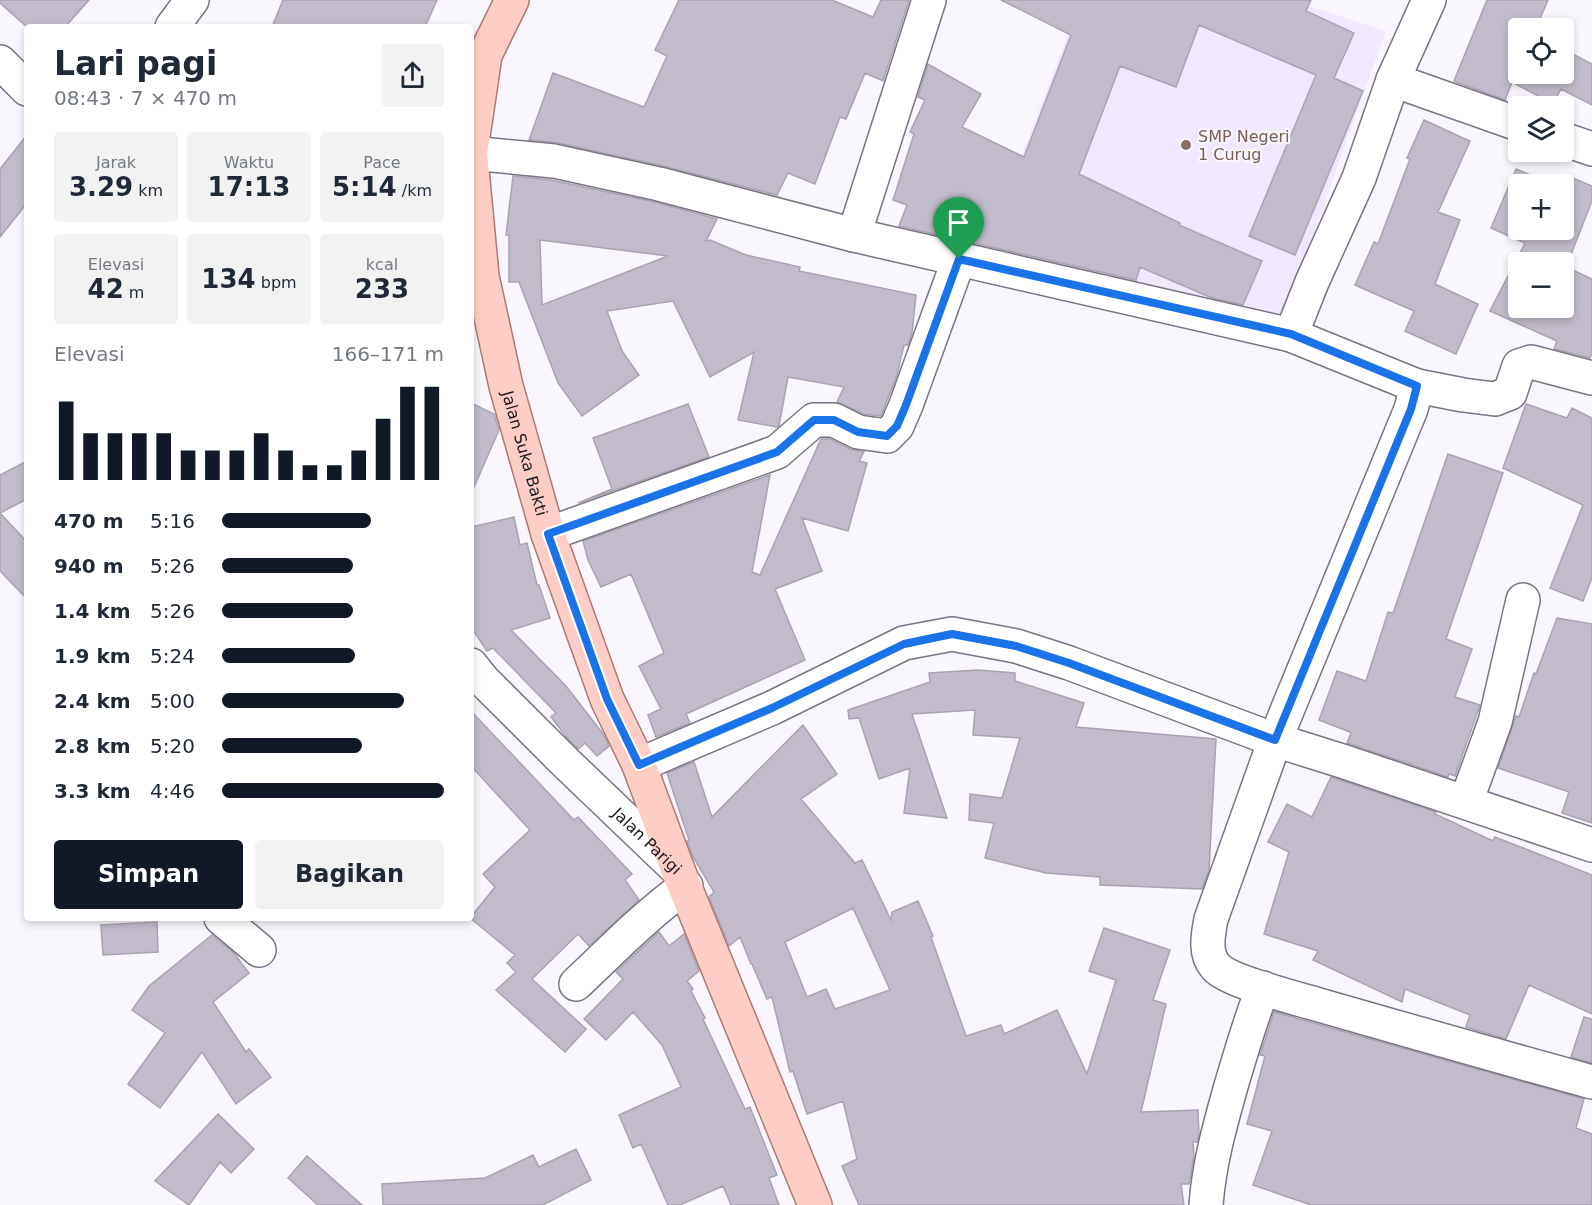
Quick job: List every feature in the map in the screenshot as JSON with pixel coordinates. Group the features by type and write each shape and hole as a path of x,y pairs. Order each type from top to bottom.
{"main road":[{"path":"474,131 485,54 512,0"},
{"name":"Jalan Suka Bakti","path":"474,208 483,276 506,386 548,534 607,699 639,765 682,878"},
{"name":"Jalan Parigi","path":"682,878 815,1205"}],"street":[{"path":"174,24 192,0"},
{"path":"854,235 930,0"},
{"path":"1291,334 1359,178 1394,80 1429,0"},
{"path":"0,62 24,86"},
{"path":"1394,80 1508,120"},
{"path":"1574,143 1592,149"},
{"path":"474,152 554,161 659,184 854,235 1291,334 1417,386 1495,399 1510,393 1519,366 1531,362 1592,378"},
{"path":"548,534 777,452 814,420 834,420 858,432 887,436 897,426 906,405 959,259"},
{"path":"1417,386 1411,409 1275,740 1211,919 1208,938 1209,957 1217,969 1263,988 1592,1082"},
{"path":"1466,802 1495,722 1523,600"},
{"path":"639,765 772,708 904,644 952,634 1016,646 1069,663 1275,740 1592,845"},
{"name":"Jalan Parigi","path":"474,669 682,878"},
{"path":"576,984 668,900 682,878"},
{"path":"225,921 259,950"},
{"path":"1206,1205 1217,1138 1251,1017 1263,988"}],"shaded area":[{"name":"SMP Negeri 1 Curug","path":"1081,0 1289,0 1386,31 1282,322 983,258"}],"building":[{"path":"0,0 89,0 68,24 24,24 0,3"},
{"path":"283,0 437,0 426,24 273,24"},
{"path":"679,0 832,0 873,17 881,0 909,0 883,81 865,73 846,119 840,117 815,184 788,173 777,195 663,166 558,143 529,140 553,73 644,107 667,56 655,50"},
{"path":"1001,0 1311,0 1306,11 1354,33 1334,78 1363,91 1295,255 1249,236 1316,75 1199,25 1176,87 1120,66 1079,174 1180,223 1179,225 1262,261 1243,305 1212,298 1140,267 1136,280 899,226 907,205 893,200 914,134 910,132 925,100 918,97 928,64 981,94 962,127 1024,157 1071,35"},
{"path":"1487,0 1548,0 1540,18 1508,18 1508,84 1511,84 1505,100 1454,81"},
{"path":"1574,55 1592,64 1592,105 1561,89 1557,96 1538,96 1516,84 1574,84"},
{"path":"1424,120 1470,141 1438,212 1460,220 1435,284 1478,304 1456,354 1405,331 1414,311 1355,285 1374,242 1378,244 1410,159 1407,158"},
{"path":"24,139 24,207 0,237 0,169"},
{"path":"1516,169 1528,174 1514,174"},
{"path":"513,176 551,180 655,202 717,219 706,241 710,240 746,255 800,267 799,271 916,295 912,333 908,345 904,345 897,375 881,416 864,414 837,402 844,387 788,377 777,427 738,420 754,352 710,377 673,301 607,311 622,351 639,375 582,416 558,383 519,282 509,282 509,235 506,235","holes":["540,240 668,256 542,305"]},
{"path":"1574,179 1592,186 1592,201 1572,252 1520,252 1525,243 1518,240 1574,240"},
{"path":"1508,188 1508,236 1491,228"},
{"path":"1574,271 1592,279 1592,353 1590,358 1554,349 1557,341 1490,311 1508,276 1508,318 1574,318"},
{"path":"474,404 494,414 499,430 474,487"},
{"path":"688,404 709,457 578,503 612,489 593,438"},
{"path":"1526,404 1567,418 1572,408 1592,418 1592,578 1583,601 1550,588 1583,505 1503,468"},
{"path":"821,439 830,439 850,449 864,452 859,461 867,463 848,531 802,518 822,571 775,589 805,660 686,714 690,723 656,737 648,715 661,709 639,666 664,653 631,574 601,587 588,560 583,541 770,475 752,572 760,575"},
{"path":"1448,454 1503,473 1446,639 1472,649 1455,697 1480,705 1455,776 1449,774 1448,777 1347,743 1350,732 1319,720 1337,671 1366,681 1388,612 1393,613"},
{"path":"24,463 24,501 0,513 0,475"},
{"path":"0,513 24,539 24,596 0,571"},
{"path":"514,517 520,545 527,543 537,585 539,585 550,618 511,630 566,686 603,734 609,746 597,756 585,743 578,749 567,738 551,717 556,713 493,648 487,651 474,632 474,526"},
{"path":"1557,618 1592,624 1592,823 1562,813 1569,792 1498,768 1516,716 1519,717"},
{"path":"978,670 1015,673 1015,681 1084,703 1076,727 1216,739 1209,870 1202,889 1100,885 1100,877 1046,873 985,858 994,823 969,820 970,794 1002,798 1020,738 973,735 975,710 912,714 947,818 904,813 910,768 879,779 859,718 849,719 848,710 930,682 929,673"},
{"path":"474,714 574,820 578,817 632,874 625,880 639,900 589,946 578,934 532,979 586,1029 565,1052 496,990 516,972 507,963 515,955 474,921 474,913 495,887 483,874 530,830 474,769"},
{"path":"803,725 837,774 801,799 855,863 862,860 891,920 892,912 918,901 933,936 931,937 966,1036 1001,1025 1004,1034 1057,1010 1087,1074 1116,980 1089,971 1104,928 1170,950 1153,1000 1166,1004 1141,1112 1198,1110 1199,1135 1197,1142 1193,1142 1194,1157 1189,1184 1181,1184 1184,1205 859,1205 842,1166 857,1159 843,1101 807,1114 793,1071 790,1072 772,997 767,999 740,937 729,946 709,897 714,892 692,855 667,773 694,762 712,817","holes":["853,908 890,990 835,1009 826,989 807,997 785,942"]},
{"path":"1331,777 1436,812 1435,814 1493,841 1495,837 1592,875 1592,1014 1529,985 1506,1039 1466,1027 1470,1015 1405,989 1402,1002 1313,960 1318,951 1264,934 1289,852 1268,842 1287,804 1312,817"},
{"path":"157,922 158,952 103,955 101,925"},
{"path":"659,932 669,946 684,934 699,971 687,981 693,989 691,991 705,1018 703,1019 745,1109 750,1107 777,1175 769,1178 779,1205 731,1205 723,1186 680,1205 668,1205 641,1144 633,1148 619,1115 681,1087 662,1045 633,1012 606,1040 584,1019 623,979 616,972"},
{"path":"212,935 234,953 249,973 213,1002 246,1052 249,1049 271,1077 236,1104 202,1052 160,1108 128,1084 165,1033 132,1010 149,986"},
{"path":"1274,1012 1584,1099 1576,1128 1592,1134 1592,1205 1311,1205 1253,1185 1272,1131 1247,1124 1265,1056 1260,1055"},
{"path":"1584,1017 1592,1019 1592,1063 1571,1057"},
{"path":"218,1114 254,1149 231,1173 220,1162 189,1205 155,1181"},
{"path":"576,1149 591,1180 543,1205 383,1205 382,1184 485,1178 533,1155 539,1167"},
{"path":"307,1156 362,1205 318,1205 288,1178"}],"place":[{"name":"SMP Negeri 1 Curug","path":"1186,145"}],"route":[{"path":"959,259 1291,334 1417,386 1411,409 1275,740 1069,663 1016,646 952,634 904,644 772,708 639,765 607,699 548,534 777,452 814,420 834,420 858,432 887,436 897,426 906,405 959,259"}]}
